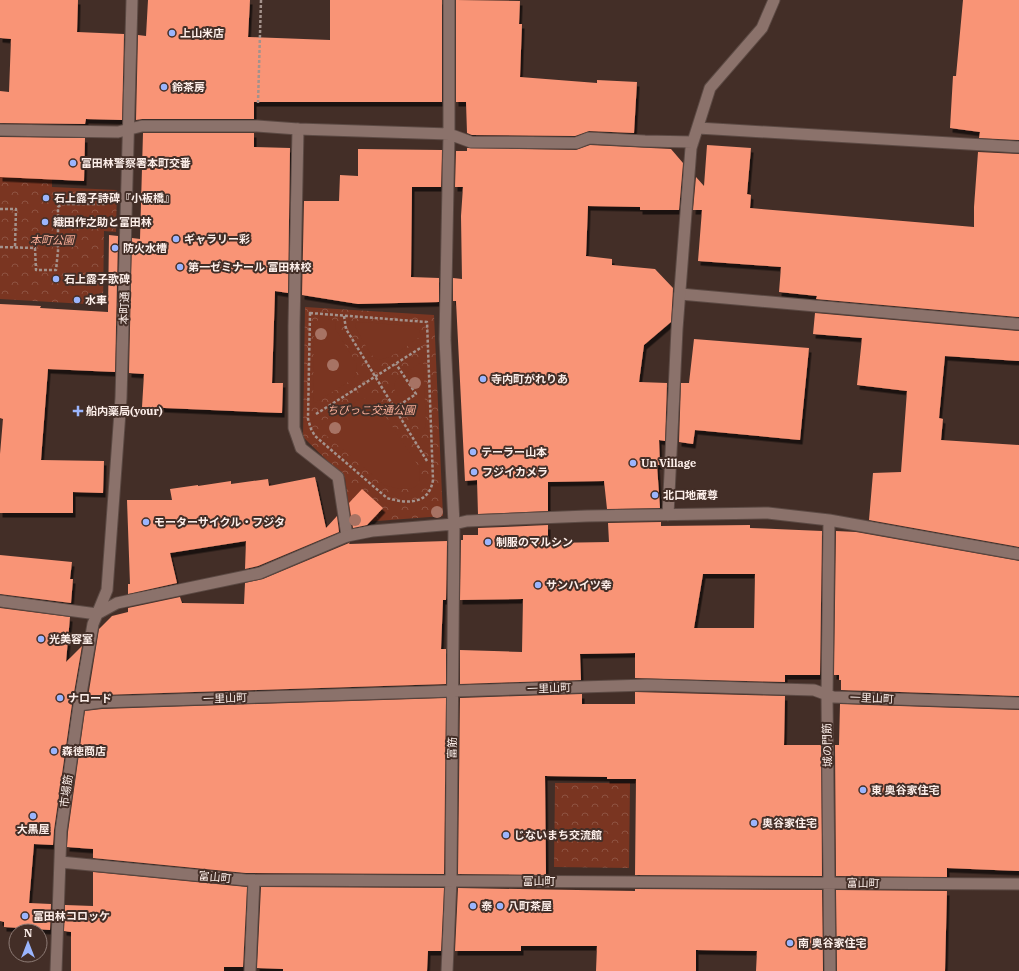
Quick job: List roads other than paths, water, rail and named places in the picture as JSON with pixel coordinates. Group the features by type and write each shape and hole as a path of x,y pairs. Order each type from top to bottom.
{"street":[{"name":"本町通","path":"97,614 107,590 122,398 132,0"},
{"name":"富筋","path":"447,971 451,880 454,524 445,339 449,134 449,0"},
{"path":"668,515 680,294 691,148 710,88 762,28 774,0"},
{"path":"0,130 118,132 142,126 257,126 298,129 449,134 471,142 576,143 589,138 693,142"},
{"path":"698,128 1019,147"},
{"path":"298,129 294,428 301,448 338,477 346,536"},
{"path":"680,294 1019,324"},
{"path":"0,601 97,614 117,603 260,573 346,536 372,531 454,524 467,521 768,513 829,520 1019,554"},
{"name":"城の門筋","path":"829,520 827,695 830,971"},
{"name":"市場筋","path":"56,971 60,831 79,705 93,624 97,614"},
{"name":"一里山町","path":"79,705 101,702 647,685 814,690 833,697 1019,702"},
{"name":"富山町","path":"60,862 254,880 1019,884"},
{"path":"250,971 254,880"}],"place":[{"name":"上山米店","path":"172,33"},
{"name":"鈴茶房","path":"164,87"},
{"name":"富田林警察署本町交番","path":"73,163"},
{"name":"石上露子詩碑『小板橋』","path":"46,198"},
{"name":"織田作之助と富田林","path":"45,222"},
{"name":"ギャラリー彩","path":"176,239"},
{"name":"防火水槽","path":"115,248"},
{"name":"第一ゼミナール 富田林校","path":"180,267"},
{"name":"石上露子歌碑","path":"56,279"},
{"name":"水車","path":"77,300"},
{"name":"寺内町がれりあ","path":"483,379"},
{"name":"船内薬局(your)","path":"78,411"},
{"name":"テーラー山本","path":"473,452"},
{"name":"Un Village","path":"633,463"},
{"name":"フジイカメラ","path":"474,472"},
{"name":"北口地蔵尊","path":"655,495"},
{"name":"モーターサイクル・フジタ","path":"146,522"},
{"name":"制服のマルシン","path":"488,542"},
{"name":"サンハイツ幸","path":"538,585"},
{"name":"光美容室","path":"41,639"},
{"name":"ナロード","path":"60,698"},
{"name":"森徳商店","path":"54,751"},
{"name":"東 奥谷家住宅","path":"863,790"},
{"name":"大黒屋","path":"33,816"},
{"name":"奥谷家住宅","path":"754,823"},
{"name":"じないまち交流館","path":"506,835"},
{"name":"泰","path":"473,906"},
{"name":"八町茶屋","path":"500,906"},
{"name":"富田林コロッケ","path":"25,916"},
{"name":"南 奥谷家住宅","path":"790,943"}],"park label":[{"name":"本町公園","path":"52,240"},
{"name":"ちびっこ交通公園","path":"371,410"}]}
